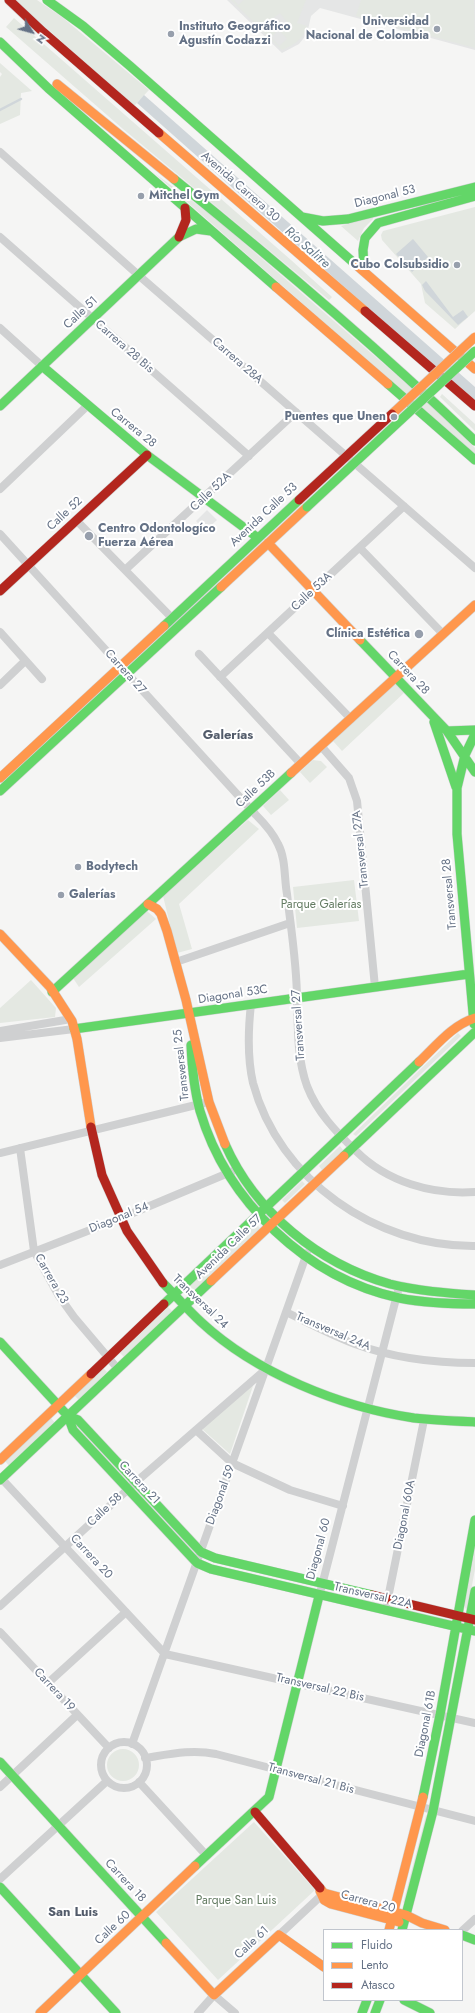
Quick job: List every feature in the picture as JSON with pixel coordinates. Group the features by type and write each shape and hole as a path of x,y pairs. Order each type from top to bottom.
{"main road":[{"name":"Avenida Carrera 30","path":"9,0 49,37 475,406"},
{"name":"Avenida Carrera 30","path":"47,0 83,26 130,66 475,369"},
{"path":"0,42 17,56 52,80 285,271 433,400 475,441"},
{"path":"17,56 48,88 184,208 475,460"},
{"name":"Diagonal 53","path":"300,216 323,221 348,219 475,187"},
{"name":"Diagonal 53","path":"364,270 362,247 363,239 368,231 378,223 475,196"},
{"name":"Calle 51","path":"179,237 186,220 184,208"},
{"name":"Calle 51","path":"0,406 179,237 196,229 211,231"},
{"name":"Avenida Calle 53","path":"0,778 475,336"},
{"name":"Avenida Calle 53","path":"0,791 475,352"},
{"name":"Carrera 28","path":"42,366 147,454 258,538"},
{"name":"Calle 52","path":"0,591 147,454"},
{"name":"Carrera 28","path":"268,543 447,731 465,755 475,772"},
{"name":"Calle 53B","path":"52,992 475,605"},
{"path":"430,714 443,743 457,788"},
{"path":"447,731 475,730"},
{"name":"Transversal 28","path":"475,734 465,755 457,788 457,823 475,1032"},
{"name":"Transversal 25","path":"148,904 161,914 176,962 190,1014 209,1102 220,1135 263,1212 269,1226 306,1257 340,1278 397,1298 436,1304 475,1304"},
{"name":"Transversal 24","path":"0,934 52,992 71,1019 91,1131 103,1177 121,1218 141,1253 185,1306 222,1340 266,1369 314,1392 368,1409 424,1420 475,1422"},
{"name":"Diagonal 53C","path":"74,1029 469,974"},
{"name":"Transversal 25","path":"190,1014 192,1070 198,1105 211,1138 228,1173 263,1212 276,1219 309,1247 365,1275 400,1288 432,1294 475,1295"},
{"name":"Avenida Calle 57","path":"0,1460 263,1212 455,1028 465,1021 474,1018"},
{"name":"Avenida Calle 57","path":"1,1478 475,1032"},
{"name":"Carrera 21","path":"0,1342 68,1416 73,1430 197,1563"},
{"name":"Carrera 21","path":"68,1416 78,1420 201,1552"},
{"name":"Diagonal 61B","path":"389,1929 421,1808 440,1715 475,1520"},
{"name":"Transversal 22A","path":"201,1552 215,1558 472,1620"},
{"name":"Transversal 22A","path":"197,1563 211,1569 319,1596 472,1631"},
{"name":"Diagonal 61B","path":"404,1923 433,1811 472,1631 475,1591"},
{"name":"Diagonal 60","path":"255,1812 268,1797 276,1770 319,1596"},
{"name":"Carrera 18","path":"0,1762 214,1995"},
{"path":"255,1812 322,1892"},
{"name":"Calle 60","path":"40,2013 255,1812"},
{"path":"0,1887 116,2013"},
{"name":"Carrera 20","path":"322,1892 393,1916 404,1923 422,1923 442,1929"},
{"path":"463,1932 475,1940"},
{"path":"279,1935 323,1966"},
{"name":"Calle 61","path":"214,1995 279,1935"},
{"path":"362,2013 366,2001"},
{"path":"375,2013 380,2001"},
{"path":"406,2001 430,2013"}],"street":[{"name":"Carrera 28A","path":"0,152 138,275 475,568"},
{"name":"Carrera 28 Bis","path":"0,237 248,456"},
{"name":"Carrera 28","path":"0,328 42,366"},
{"path":"0,489 88,406"},
{"name":"Calle 52A","path":"125,570 296,412"},
{"name":"Calle 53A","path":"220,677 404,506"},
{"path":"76,520 172,618"},
{"name":"Carrera 27","path":"0,534 251,810"},
{"path":"360,548 443,634"},
{"path":"0,632 25,662 42,679"},
{"path":"268,633 351,719"},
{"path":"199,654 301,764"},
{"path":"0,685 25,662"},
{"name":"Transversal 27A","path":"321,746 349,778 357,801 375,987"},
{"name":"Transversal 27","path":"251,810 272,833 283,856 297,998 299,1057 308,1086 321,1113 341,1137 368,1162 390,1175 413,1185 437,1191 475,1192"},
{"path":"176,962 290,923"},
{"path":"251,1004 248,1030 249,1056 253,1082 259,1101 272,1130 286,1152 314,1183 351,1211 381,1227 407,1237 434,1243 475,1246"},
{"path":"0,1031 71,1019"},
{"name":"Diagonal 53C","path":"0,1038 74,1029"},
{"path":"0,1153 209,1102"},
{"name":"Carrera 23","path":"20,1148 34,1251 66,1306 118,1369"},
{"name":"Diagonal 54","path":"0,1265 121,1218 238,1169"},
{"name":"Diagonal 59","path":"132,1744 309,1247"},
{"name":"Diagonal 60","path":"319,1596 400,1288"},
{"name":"Transversal 24A","path":"286,1312 349,1342 382,1352 434,1362 475,1363"},
{"name":"Calle 58","path":"0,1606 128,1489 266,1369"},
{"name":"Diagonal 60A","path":"386,1611 424,1420"},
{"path":"196,1430 232,1463 290,1490 343,1506"},
{"name":"Carrera 20","path":"1,1478 165,1654"},
{"path":"48,1683 126,1612"},
{"name":"Carrera 19","path":"0,1632 109,1748"},
{"name":"Transversal 22 Bis","path":"165,1654 298,1682 475,1723"},
{"path":"0,1787 77,1715"},
{"path":"120,1743 132,1744 140,1749 146,1758 145,1773 139,1782 130,1787 120,1788 107,1781 102,1772 101,1761 109,1748 120,1743"},
{"name":"Transversal 21 Bis","path":"146,1758 184,1751 200,1751 475,1821"},
{"path":"0,1879 107,1781"},
{"path":"139,1782 207,1856"},
{"name":"Calle 61","path":"279,1935 322,1892"},
{"path":"463,1932 475,1919"},
{"name":"Calle 61","path":"198,2013 214,1995"},
{"name":"Carrera 18","path":"214,1995 235,2013"}],"shaded area":[{"name":"Universidad Nacional de Colombia","path":"227,0 475,0 475,50 320,8 311,16 307,34 299,44 282,53"},
{"path":"207,510 217,520 205,531 196,521"}],"green space":[{"path":"15,0 37,0 62,17 149,90 134,106"},
{"path":"231,0 234,0 238,5 244,0 306,0 297,23 307,26 305,31 298,41 282,50","holes":["280,13 287,22 280,27 273,18","279,30 287,39 279,46 271,37"]},
{"path":"361,0 474,0 475,48 356,16"},
{"path":"14,18 332,297 329,300 123,129 6,27"},
{"path":"0,63 32,91 21,93 20,115 0,124 0,77 2,74 0,72"},
{"path":"153,172 215,218 393,372 446,419 475,448 475,455"},
{"path":"475,207 475,311 455,329 425,303 421,284 382,240 381,235 383,231"},
{"path":"373,217 373,219 364,228 358,241 341,226"},
{"path":"442,394 475,424 475,431 440,397"},
{"path":"395,683 405,692 342,751 333,741"},
{"path":"313,760 321,761 327,767 310,783 300,772"},
{"path":"280,790 289,800 271,815 263,806"},
{"path":"248,820 259,829 179,904 192,949 177,953 163,896"},
{"name":"Parque Galerías","path":"354,880 359,921 297,928 293,887"},
{"path":"147,911 156,919 79,987 73,978"},
{"path":"31,980 56,1008 55,1017 0,1023 0,1008"},
{"path":"458,1033 461,1036 356,1136 353,1134"},
{"path":"340,1146 343,1150 322,1170 319,1166"},
{"path":"302,1181 305,1184 285,1203 282,1200"},
{"path":"256,1224 260,1228 192,1292 188,1288"},
{"path":"168,1307 172,1311 124,1357 120,1353"},
{"path":"103,1368 107,1372 79,1400 74,1395"},
{"path":"254,1383 230,1454 202,1429"},
{"path":"51,1418 56,1424 10,1467 5,1461"},
{"path":"475,1549 475,1569 468,1607 466,1609 464,1606"},
{"path":"120,1749 126,1749 135,1753 139,1765 135,1777 126,1781 120,1781 111,1777 107,1768 107,1762 111,1753"},
{"path":"426,1815 428,1816 406,1901 403,1903"},
{"name":"Parque San Luis","path":"254,1822 315,1890 218,1980 156,1912"}],"water":[{"name":"Río Salitre","path":"144,95 475,387 475,403 137,103"},
{"path":"413,239 428,257 412,272 396,254"},
{"path":"426,281 453,317 463,310 468,317 458,325 425,291 422,285"}],"waterway":[{"path":"0,110 21,99"}],"traffic: fast":[{"path":"47,0 83,26 130,66 354,263"},
{"path":"0,42 48,88 276,287"},
{"path":"174,179 328,307 475,441"},
{"path":"302,217 323,221 348,219 475,187"},
{"path":"364,270 363,250 365,238 378,223 475,196"},
{"path":"0,406 179,237 196,229 211,231"},
{"path":"307,507 475,351"},
{"path":"42,366 147,455 258,538"},
{"path":"388,384 475,460"},
{"path":"164,626 299,500"},
{"path":"0,791 221,587"},
{"path":"360,640 447,731 475,772"},
{"path":"434,722 456,787"},
{"path":"447,731 475,730"},
{"path":"474,1024 457,834 457,788 465,755 475,734"},
{"path":"52,992 291,773"},
{"path":"74,1029 469,974"},
{"path":"344,1156 475,1032"},
{"path":"191,1045 198,1103 213,1144 230,1176 251,1205 275,1231 303,1254 333,1273 365,1288 409,1300 437,1303 475,1304"},
{"path":"164,1304 419,1062"},
{"path":"225,1144 238,1169 253,1192 272,1213 292,1232 315,1249 338,1263 364,1275 390,1284 422,1290 475,1295"},
{"path":"0,1480 211,1281"},
{"path":"163,1283 201,1322 223,1340 247,1357 300,1385 357,1406 386,1413 414,1418 475,1422"},
{"path":"0,1342 68,1416 78,1420 201,1552 215,1558 372,1595"},
{"path":"68,1416 73,1430 197,1563 211,1569 475,1631"},
{"path":"423,1797 440,1715 475,1520"},
{"path":"402,1929 433,1811 475,1591"},
{"path":"195,1866 269,1797 319,1596"},
{"path":"0,1762 166,1943"},
{"path":"0,1887 116,2013"},
{"path":"463,1935 475,1940"},
{"path":"362,2013 367,2001"},
{"path":"375,2013 380,2001"},
{"path":"406,2001 430,2013"}],"traffic: slow":[{"path":"57,84 174,179"},
{"path":"159,133 365,311"},
{"path":"354,263 475,369"},
{"path":"276,287 388,384"},
{"path":"392,414 475,337"},
{"path":"221,587 307,507"},
{"path":"268,543 360,640"},
{"path":"291,773 475,605"},
{"path":"0,778 164,626"},
{"path":"148,904 157,909 161,914 167,931 186,1000 209,1102 225,1144"},
{"path":"0,934 50,987 72,1021 77,1039 91,1127"},
{"path":"419,1062 452,1031 467,1021 475,1018"},
{"path":"211,1281 344,1156"},
{"path":"0,1460 91,1374"},
{"path":"389,1929 423,1797"},
{"path":"40,2013 195,1866"},
{"path":"320,1888 324,1893 406,1915 422,1923 442,1929"},
{"path":"320,1891 324,1900 331,1904 399,1922"},
{"path":"166,1943 214,1995 279,1935 323,1966"}],"traffic: jam":[{"path":"9,0 43,32 159,133"},
{"path":"179,237 186,220 185,208"},
{"path":"365,311 475,406"},
{"path":"299,500 392,414"},
{"path":"0,591 147,455"},
{"path":"91,1127 102,1175 127,1231 163,1283"},
{"path":"91,1374 164,1304"},
{"path":"372,1595 475,1620"},
{"path":"255,1812 320,1888"}],"place":[{"name":"Universidad Nacional de Colombia","path":"437,29"},
{"name":"Instituto Geográfico Agustín Codazzi","path":"171,34"},
{"name":"Mitchel Gym","path":"141,196"},
{"name":"Cubo Colsubsidio","path":"457,265"},
{"name":"Puentes que Unen","path":"394,417"},
{"name":"Centro Odontologíco Fuerza Aérea","path":"89,536"},
{"name":"Clínica Estética","path":"419,634"},
{"name":"Bodytech","path":"78,867"},
{"name":"Galerías","path":"61,895"}],"district":[{"name":"Galerías","path":"228,736"},
{"name":"San Luis","path":"73,1913"}]}
